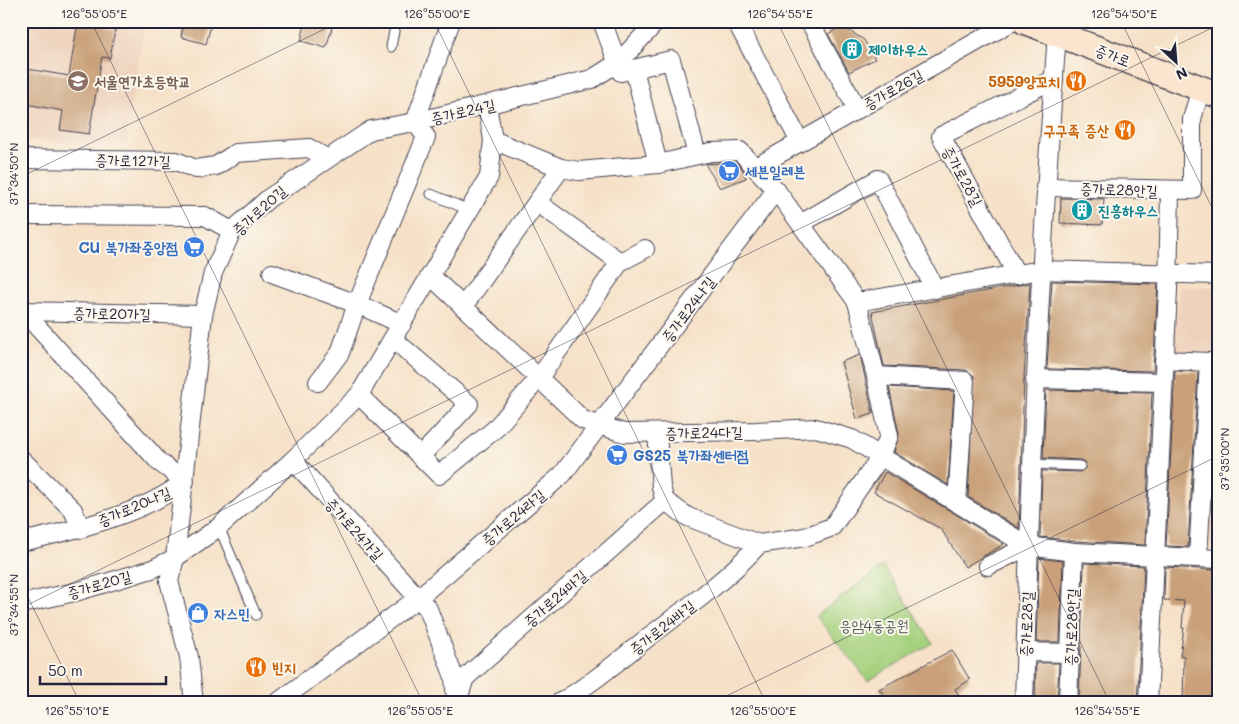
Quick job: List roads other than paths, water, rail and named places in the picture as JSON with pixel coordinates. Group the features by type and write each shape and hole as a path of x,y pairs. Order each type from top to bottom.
{"main road":[{"name":"증가로","path":"1024,21 1209,92"}],"street":[{"path":"415,122 451,21"},
{"path":"602,21 626,66 658,164"},
{"name":"증가로24길","path":"318,382 340,353 357,304 426,138 415,122 592,79 626,66 657,21"},
{"path":"736,21 800,142"},
{"path":"814,21 812,26 857,109"},
{"name":"증가로26길","path":"756,166 1013,21"},
{"name":"증가로28길","path":"1024,703 1035,379 1045,186 1057,34"},
{"path":"626,66 671,60 697,155"},
{"name":"증가로28길","path":"1017,275 941,136 1054,79"},
{"name":"증가로","path":"1170,190 1192,190 1192,119 1209,92"},
{"path":"175,558 219,527 293,460 359,395 471,211 489,177 493,140 487,105"},
{"name":"증가로20길","path":"194,703 189,657 169,581 175,558 185,480 203,315 213,273 232,231 269,198 326,158 371,130 415,122"},
{"path":"493,140 561,168 579,171 658,164 711,152 740,152 756,166 802,223 857,302 889,436 881,456 832,527 805,538 758,544 688,517 665,501 661,487 657,433"},
{"name":"증가로12가길","path":"21,159 176,161 196,169 216,166 236,153 309,148 326,158"},
{"path":"463,307 561,168"},
{"path":"802,223 878,179 935,289"},
{"name":"증가로28안길","path":"1045,186 1170,190 1164,382 1148,703"},
{"name":"증가로24나길","path":"600,427 776,190"},
{"path":"538,203 620,262"},
{"path":"21,215 205,216 232,231"},
{"path":"359,395 439,475 495,429 539,378 620,262 645,249"},
{"path":"857,302 1041,270 1218,275"},
{"path":"272,273 357,304 398,331 470,404 420,456"},
{"name":"증가로24다길","path":"431,276 583,420 600,427 624,434 816,428 852,439 881,456"},
{"path":"22,312 159,462 185,480"},
{"name":"증가로20가길","path":"22,312 203,315"},
{"path":"1164,360 1209,362 1198,558"},
{"path":"876,376 965,381 957,502"},
{"path":"1035,379 1164,382"},
{"name":"증가로24라길","path":"277,703 418,598 562,476 600,427"},
{"path":"881,456 1028,546 1074,552 1218,559"},
{"name":"증가로20나길","path":"21,459 73,510 81,529"},
{"name":"증가로24가길","path":"293,460 418,598"},
{"name":"증가로20나길","path":"21,542 81,529 168,494 185,480"},
{"name":"증가로24마길","path":"456,703 465,678 665,501"},
{"name":"증가로24바길","path":"559,703 580,691 667,623 743,561 758,544"},
{"path":"988,566 1028,546"},
{"name":"증가로28안길","path":"1068,703 1074,552"},
{"name":"증가로20길","path":"21,604 79,591 152,569 175,558"},
{"path":"418,598 428,608 454,677 456,703"},
{"path":"1025,652 1070,653"}],"lane":[{"path":"391,47 396,21"},
{"path":"431,194 471,211"},
{"path":"1031,464 1080,466"},
{"path":"219,527 256,615"}],"place":[{"name":"제이하우스","path":"852,49"},
{"name":"서울연가초등학교","path":"78,81"},
{"name":"5959양꼬치","path":"1076,81"},
{"name":"구구족 증산","path":"1125,130"},
{"name":"세븐일레븐","path":"729,171"},
{"name":"진흥하우스","path":"1082,210"},
{"name":"CU 북가좌중앙점","path":"194,247"},
{"name":"GS25 북가좌센터점","path":"617,455"},
{"name":"자스민","path":"198,613"},
{"name":"빈지","path":"256,667"}],"park label":[{"name":"응암4동공원","path":"874,625"}]}
